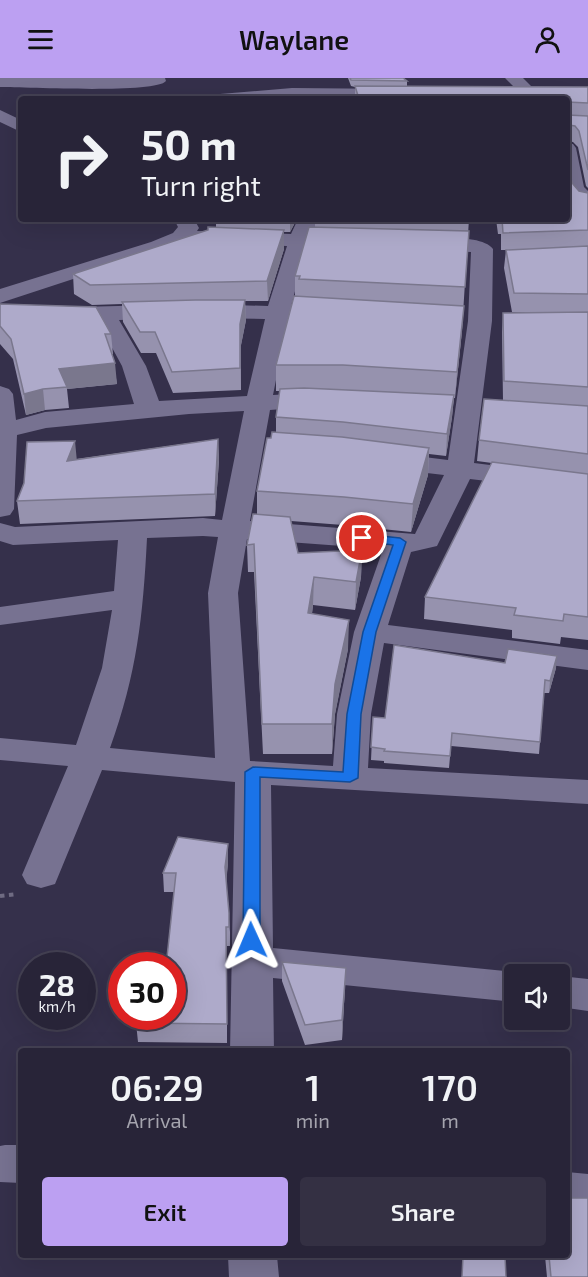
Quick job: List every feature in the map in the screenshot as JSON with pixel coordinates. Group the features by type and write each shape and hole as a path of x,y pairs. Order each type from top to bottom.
{"street":[{"path":"0,82 27,80 130,83 158,81 157,78"},
{"path":"241,96 289,89 336,78"},
{"path":"512,86 531,94 549,93"},
{"path":"289,89 413,94"},
{"path":"18,112 0,115 18,125"},
{"path":"573,157 571,187 588,204"},
{"path":"570,209 588,209"},
{"path":"252,1048 252,961 243,771 223,593 233,528 261,448 258,402 278,311 299,240 307,222"},
{"path":"0,296 158,246 182,228 299,240 371,242"},
{"path":"0,532 13,536 203,527 415,544 427,540 460,470 470,409 479,321 482,249 479,247 405,244"},
{"path":"482,260 505,259"},
{"path":"0,316 278,311 360,316"},
{"path":"104,313 134,366 149,410"},
{"path":"0,394 2,432 0,509"},
{"path":"2,432 45,420 149,410 304,399 349,400"},
{"path":"353,456 588,485"},
{"path":"42,875 88,756 118,667 129,598 133,531"},
{"path":"350,778 354,714 370,632 400,542"},
{"path":"0,616 129,598"},
{"path":"370,632 588,660"},
{"path":"0,749 243,771 588,792"},
{"path":"252,961 504,986"},
{"path":"570,993 588,995"},
{"path":"570,1192 588,1194"},
{"path":"253,1258 254,1277"}],"building":[{"path":"350,78 403,78 407,81 351,80"},
{"path":"355,86 588,87 588,103 570,102 570,96 358,96"},
{"path":"570,115 588,116 588,170 579,131 575,126 570,125"},
{"path":"570,176 579,191 588,193 588,230 503,233 502,222 570,222"},
{"path":"208,227 284,230 267,281 90,285 73,274 208,230"},
{"path":"309,227 469,231 465,287 299,279 300,276 295,276"},
{"path":"588,246 588,294 514,293 506,250"},
{"path":"294,296 464,306 457,372 343,365 276,365"},
{"path":"245,300 240,324 240,368 172,372 155,332 140,332 122,302"},
{"path":"0,304 96,307 111,334 105,334 115,363 59,369 67,387 43,389 24,394 11,339 0,326"},
{"path":"588,312 588,387 504,381 503,313"},
{"path":"304,388 454,395 447,434 276,417 280,389"},
{"path":"484,399 588,406 588,454 479,440"},
{"path":"272,432 342,437 429,448 413,504 257,491 267,438 271,438"},
{"path":"218,439 215,494 17,501 24,483 27,442 75,441 67,461"},
{"path":"492,462 588,474 588,617 564,614 563,621 514,615 516,608 425,597"},
{"path":"253,514 290,517 298,553 362,550 356,582 314,577 308,613 349,620 335,684 332,724 262,724 254,544 247,545"},
{"path":"394,645 505,663 508,649 557,656 550,681 545,680 540,742 452,733 450,756 384,751 385,749 371,747 373,717 385,718"},
{"path":"178,837 228,844 225,867 229,913 229,927 226,927 227,1024 186,1024 186,952 168,952 176,873 163,873"},
{"path":"282,962 346,968 342,1020 305,1025"},
{"path":"570,1198 588,1198 588,1277 551,1277 549,1258 570,1258"},
{"path":"463,1258 505,1258 506,1277 462,1277"}],"route":[{"path":"251,940 253,772 350,778 354,714 370,632 400,542 362,538"}]}
